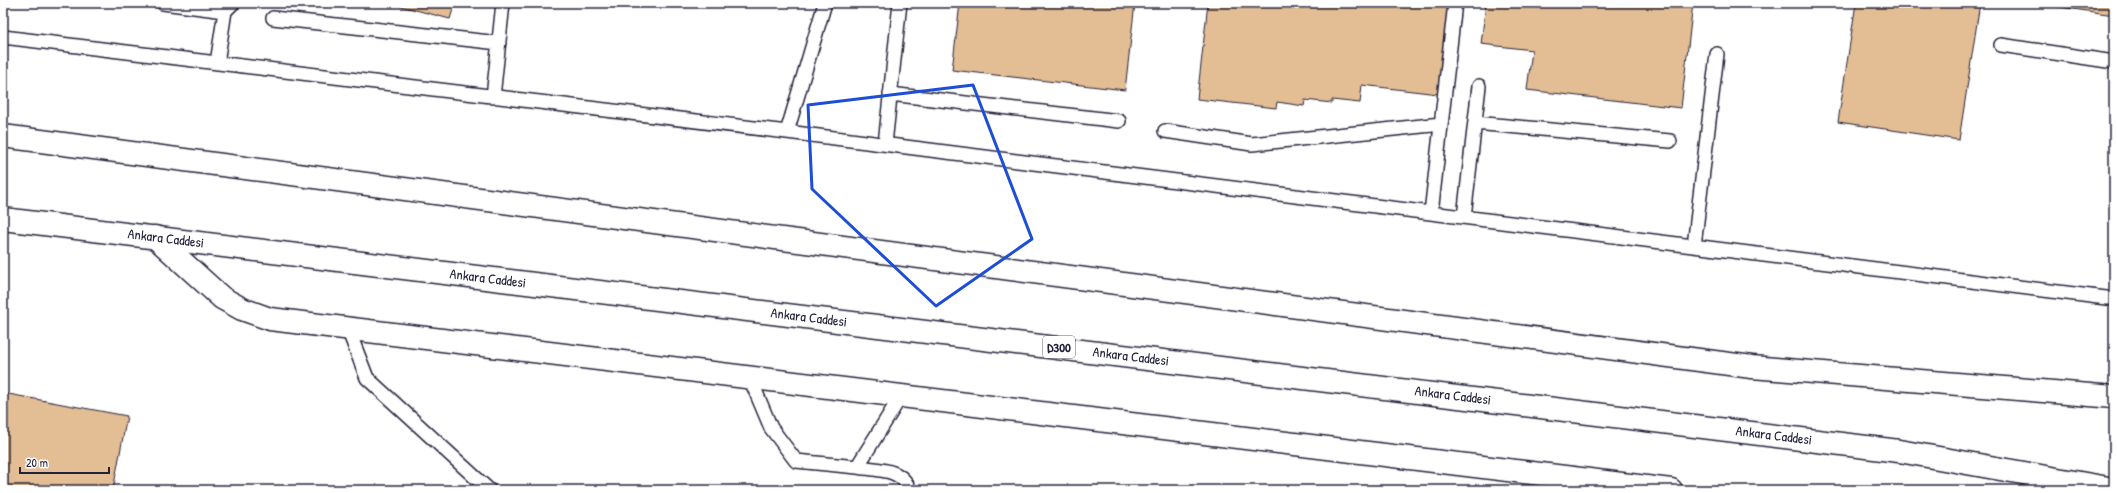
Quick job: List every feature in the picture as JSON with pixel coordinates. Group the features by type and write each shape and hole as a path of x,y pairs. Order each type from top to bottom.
{"main road":[{"path":"3,136 1752,366 2114,397"},
{"name":"Ankara Caddesi","path":"3,218 1899,451 2114,489"},
{"path":"155,237 222,298 242,309 270,319 1671,490"}],"lane":[{"path":"163,3 229,7 217,63"},
{"path":"493,97 502,3"},
{"path":"787,132 825,3"},
{"path":"885,144 900,3"},
{"path":"1431,213 1455,3"},
{"path":"273,18 499,42"},
{"path":"3,37 885,144 2114,299"},
{"path":"2000,46 2114,62"},
{"path":"1694,246 1717,54"},
{"path":"1464,217 1479,86"},
{"path":"890,94 1119,121"},
{"path":"1475,123 1670,142"},
{"path":"1165,131 1252,144 1441,124"},
{"path":"348,329 367,378 489,490"},
{"path":"750,378 771,428 796,461 894,473 905,480 909,490"},
{"path":"857,468 901,396"}],"highlighted area":[{"path":"973,85 1032,239 936,306 812,189 808,105"}],"building":[{"path":"389,3 455,3 450,19"},
{"path":"960,3 1135,3 1125,90 952,70"},
{"path":"1208,3 1449,3 1438,94 1362,85 1360,103 1332,100 1332,103 1305,100 1304,106 1277,102 1276,108 1197,99"},
{"path":"1486,3 1693,3 1681,108 1527,90 1532,50 1481,44"},
{"path":"1856,3 1980,3 1959,140 1838,122"},
{"path":"2032,3 2114,3 2114,15"},
{"path":"3,393 127,416 113,490 3,490"},
{"path":"295,487 311,490 294,490"}]}
